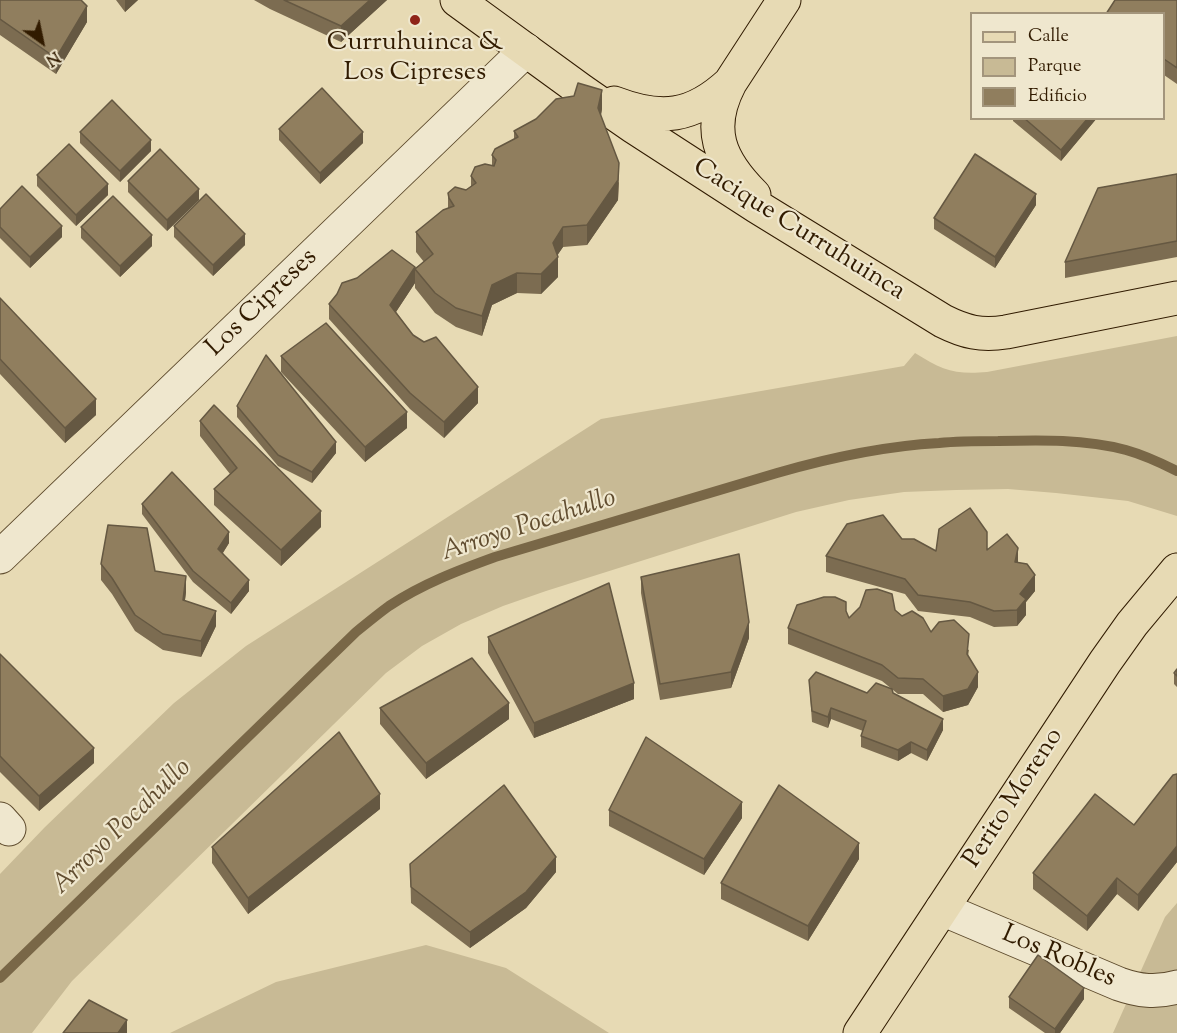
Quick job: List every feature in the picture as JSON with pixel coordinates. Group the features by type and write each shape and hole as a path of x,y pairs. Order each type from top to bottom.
{"main road":[{"name":"Cacique Curruhuinca","path":"457,0 582,91 708,175 943,321 964,331 996,334 1177,298"},
{"path":"781,221 735,175 728,165 718,137 719,110 723,96 784,0"},
{"path":"582,91 642,112 670,114 683,112 708,101 730,83"},
{"name":"Perito Moreno","path":"860,1033 1105,662 1132,624 1177,570"}],"street":[{"name":"Los Cipreses","path":"0,557 526,50"},
{"name":"Los Robles","path":"942,909 1119,984 1152,991 1177,987"}],"green space":[{"path":"1177,336 1177,516 1128,501 1008,489 904,492 849,500 796,512 546,591 461,624 422,646 386,673 72,981 32,1033 0,1033 0,874 45,827 174,703 246,646 601,419 904,366 915,353 949,370 976,373"},
{"path":"1177,903 1177,1033 1113,1033 1165,917"},
{"path":"426,945 506,968 609,1033 170,1033 276,982"}],"building":[{"path":"0,0 81,0 87,6 56,58 0,19"},
{"path":"284,0 370,0 341,26"},
{"path":"1115,0 1177,0 1177,68 1165,60 1165,12 1107,12"},
{"path":"578,83 602,90 598,108 619,163 618,180 587,225 563,227 553,243 558,257 541,274 517,273 492,285 482,316 456,308 435,293 415,269 433,254 416,232 443,210 454,206 448,193 455,187 466,190 476,183 471,176 475,167 485,164 494,166 496,160 492,155 495,149 518,137 514,131 536,119 556,99 574,96"},
{"path":"322,88 363,132 320,173 279,129"},
{"path":"112,100 151,140 120,171 80,132"},
{"path":"1026,120 1086,120 1061,150"},
{"path":"69,144 108,184 76,215 37,175"},
{"path":"160,149 199,189 167,220 128,181"},
{"path":"975,154 1036,194 995,257 934,218"},
{"path":"1177,174 1177,241 1065,262 1098,188"},
{"path":"22,186 62,226 30,257 0,227 0,209"},
{"path":"206,194 245,234 213,265 174,226"},
{"path":"113,196 152,235 120,266 81,227"},
{"path":"392,250 415,267 390,305 413,335 424,342 436,337 478,387 444,422 410,393 329,304 342,283 357,278"},
{"path":"0,298 96,399 65,428 0,359"},
{"path":"326,323 407,412 365,447 281,356"},
{"path":"266,355 336,442 312,472 278,455 237,406"},
{"path":"214,405 321,511 281,550 214,489 237,468 200,421"},
{"path":"172,472 229,532 218,549 249,580 231,603 193,571 142,504"},
{"path":"970,508 987,532 987,550 1007,534 1018,548 1015,562 1027,564 1035,575 1020,594 1026,599 1017,610 994,611 970,602 918,595 905,579 826,556 847,524 883,515 902,539 914,539 936,551 939,529"},
{"path":"108,525 147,528 155,571 186,576 183,600 216,611 201,641 163,634 135,615 101,564"},
{"path":"739,554 749,622 731,672 660,684 641,577"},
{"path":"609,583 634,683 534,723 488,637"},
{"path":"877,589 892,594 895,610 902,616 912,611 923,618 931,632 939,622 954,620 969,634 967,654 978,672 968,689 943,696 923,679 898,678 882,665 788,628 797,605 824,597 835,597 846,602 849,618 860,607 866,590"},
{"path":"0,654 94,748 39,796 0,756"},
{"path":"472,658 509,703 426,763 380,708"},
{"path":"816,672 867,693 876,683 892,689 893,693 943,719 927,750 911,742 898,750 861,736 866,721 831,708 828,717 812,711 809,680"},
{"path":"339,732 380,794 248,898 212,847"},
{"path":"646,737 742,802 704,859 609,810"},
{"path":"1177,774 1177,846 1138,895 1117,878 1087,916 1033,873 1095,794 1134,825 1173,775"},
{"path":"504,785 556,857 526,892 470,932 411,887 410,864"},
{"path":"779,785 859,843 808,926 721,883"},
{"path":"1038,955 1084,988 1055,1029 1009,997"},
{"path":"89,1000 127,1020 118,1033 63,1033"}],"waterway":[{"name":"Arroyo Pocahullo","path":"0,978 356,632 389,606 441,578 495,557 777,473 877,450 969,441 1079,442 1126,450 1177,471"}],"place":[{"name":"Curruhuinca & Los Cipreses","path":"415,20"}]}
